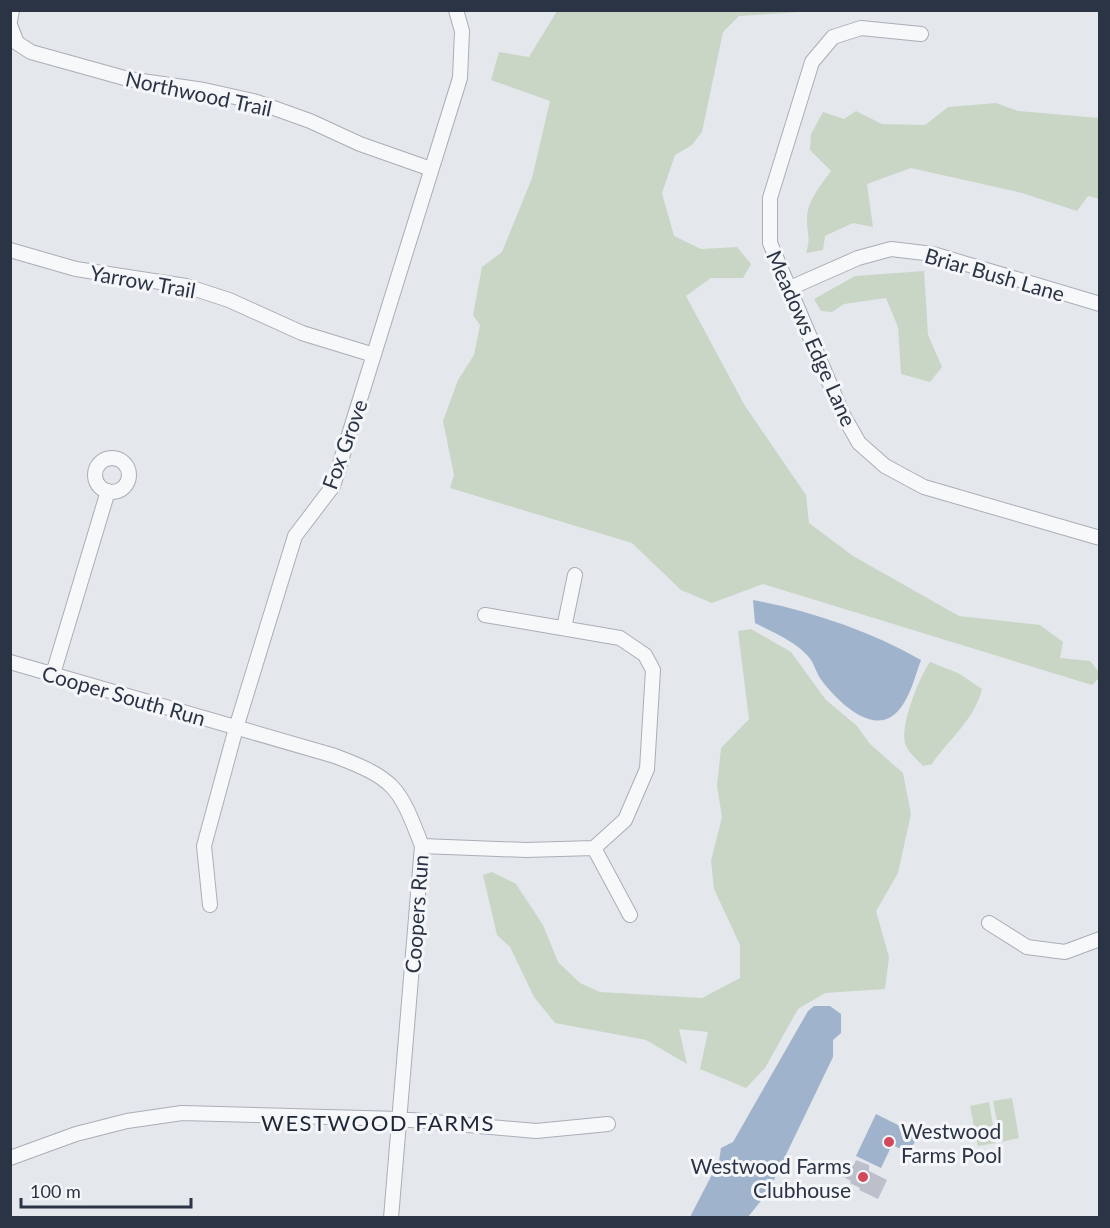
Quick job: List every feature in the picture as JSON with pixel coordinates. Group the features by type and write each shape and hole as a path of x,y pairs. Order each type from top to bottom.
{"street":[{"name":"Northwood Trail","path":"12,10 10,23 17,43 31,52 128,79 204,90 257,102 300,117 360,144 431,169"},
{"name":"Fox Grove","path":"210,905 204,846 295,536 333,486 460,78 462,31 456,10"},
{"name":"Meadows Edge Lane","path":"921,34 861,28 833,37 812,62 770,198 770,243 843,415 859,443 885,466 924,487 1100,538"},
{"name":"Briar Bush Lane","path":"790,288 858,258 891,249 933,254 1100,304"},
{"name":"Yarrow Trail","path":"10,250 76,269 186,285 229,300 302,333 374,355"},
{"path":"53,674 108,491"},
{"path":"564,628 575,575"},
{"path":"422,846 526,850 594,848 625,820 647,769 653,670 645,655 620,638 484,615"},
{"name":"Cooper South Run","path":"10,662 237,728"},
{"name":"Coopers Run","path":"237,728 335,756 376,772 398,792 422,846 391,1218"},
{"path":"594,848 630,915"},
{"path":"989,923 1027,947 1065,952 1100,939"},
{"path":"10,1158 86,1131 127,1121 182,1113 400,1119 536,1131 608,1124"}],"green space":[{"path":"557,11 818,11 739,16 723,32 702,132 692,145 675,155 662,193 674,236 701,249 737,247 751,264 743,278 711,278 686,296 745,406 806,495 809,523 853,556 959,616 1040,625 1063,642 1060,658 1090,661 1099,672 1099,678 1092,685 763,584 712,603 681,590 632,543 450,488 454,475 443,421 458,380 474,355 480,325 473,315 482,267 502,252 532,178 550,101 491,80 499,52 529,57"},
{"path":"996,103 1018,111 1099,118 1099,199 1088,196 1077,211 1022,193 911,168 867,184 873,227 853,223 825,236 823,250 806,253 809,206 831,171 810,150 811,134 823,112 844,119 856,111 882,124 925,125 948,107"},
{"path":"924,271 928,335 942,367 930,382 901,374 898,327 886,298 844,304 832,312 821,311 814,299 855,276"},
{"path":"751,629 791,652 826,700 857,726 870,744 903,773 911,814 898,873 876,911 889,957 885,989 825,993 798,1009 765,1068 746,1088 700,1069 708,1032 679,1029 687,1064 646,1040 555,1023 534,997 510,947 497,935 483,875 492,872 516,884 543,925 558,962 580,983 600,992 702,998 740,978 740,945 714,889 711,861 722,817 717,786 721,748 749,719 738,631"},
{"path":"930,662 958,673 982,689 974,710 961,728 932,764 923,766 908,750 904,735 912,702"},
{"path":"1012,1098 1019,1138 1001,1142 993,1101"},
{"path":"989,1102 996,1143 978,1146 970,1106"}],"water":[{"path":"753,600 840,623 921,660 912,687 902,706 888,718 877,720 866,718 844,705 820,678 808,656 795,645 755,623"},
{"path":"814,1006 830,1006 841,1014 841,1033 833,1040 833,1057 768,1192 748,1217 690,1217 719,1161 721,1148 733,1142 808,1011"},
{"name":"Westwood Farms Pool","path":"876,1114 898,1125 919,1129 917,1139 908,1152 892,1145 881,1168 856,1156"}],"building":[{"name":"Westwood Farms Clubhouse","path":"856,1160 869,1165 869,1171 887,1180 878,1199 859,1190 860,1188 850,1183 851,1181 838,1174 845,1161 854,1165"}],"place":[{"name":"Westwood Farms Pool","path":"889,1142"},
{"name":"Westwood Farms Clubhouse","path":"863,1177"}],"district":[{"name":"WESTWOOD FARMS","path":"378,1122"}]}
